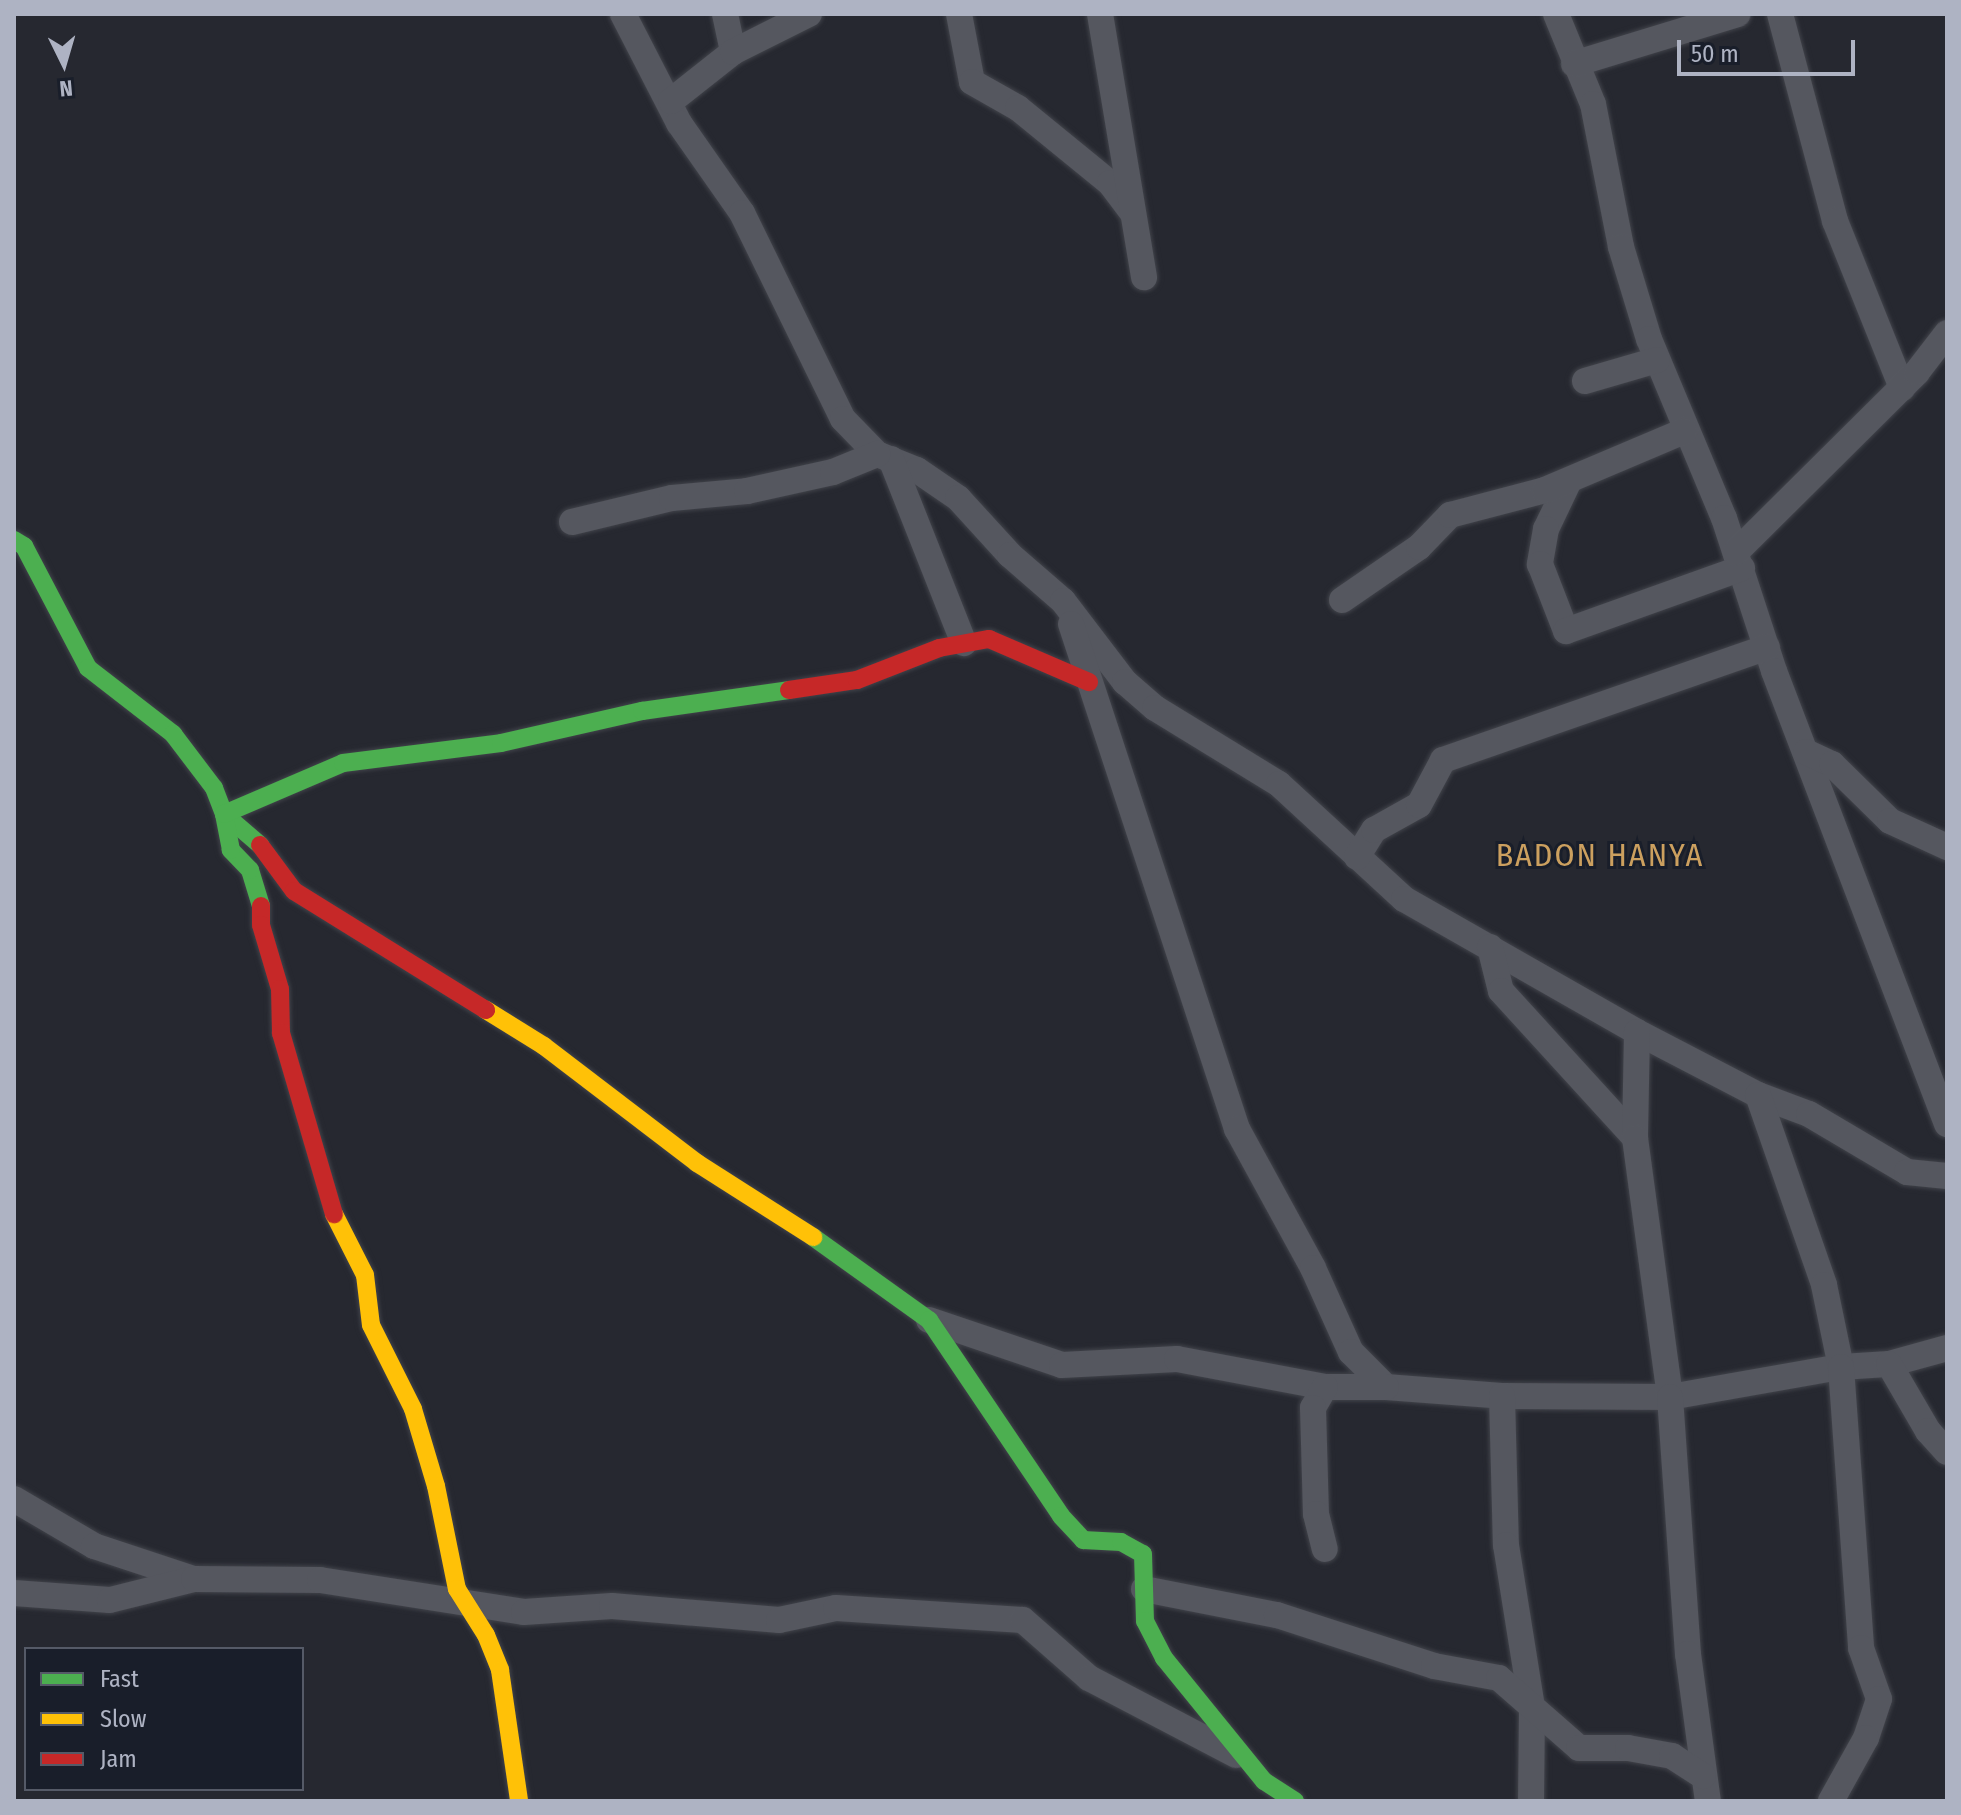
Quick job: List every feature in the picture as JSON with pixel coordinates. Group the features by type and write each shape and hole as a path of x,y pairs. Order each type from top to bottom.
{"street":[{"path":"623,14 689,140 749,226 843,419 884,456 958,498 1010,555 1063,601 1145,700 1188,733 1279,784 1404,899 1637,1032 1758,1095 1809,1114 1907,1172 1947,1176"},
{"path":"725,14 733,52"},
{"path":"671,101 733,52 809,14"},
{"path":"959,14 972,82 1018,108 1110,183 1132,212"},
{"path":"1100,14 1144,277"},
{"path":"1556,14 1593,104 1621,247 1657,360 1739,560 1767,647 1947,1124"},
{"path":"1574,64 1738,14"},
{"path":"1780,14 1835,221 1902,388"},
{"path":"1569,481 1546,529 1540,564 1566,631 1739,560 1902,388 1947,333"},
{"path":"1585,381 1657,360"},
{"path":"1342,600 1419,547 1450,515 1569,481 1684,431"},
{"path":"572,522 672,498 761,488 833,472 884,456"},
{"path":"884,456 964,643"},
{"path":"14,540 24,546 88,668 173,734 214,788 224,814 231,850 250,870 261,902 261,925 280,989 281,1033 329,1203 365,1275 371,1325 413,1409 436,1486 446,1552 465,1603 500,1670 519,1801"},
{"path":"1063,601 1237,1129 1313,1268 1351,1352 1386,1387"},
{"path":"224,814 343,763 501,743 642,711 857,680 939,648 989,639 1089,682"},
{"path":"1357,857 1374,830 1419,805 1443,760 1767,647"},
{"path":"1806,752 1832,764 1890,821 1947,847"},
{"path":"224,814 249,831 294,891 544,1046 697,1163 777,1212 929,1320 1062,1365 1177,1359 1325,1387 1386,1387 1502,1396 1670,1397 1841,1367 1889,1364 1947,1348"},
{"path":"1490,947 1501,991 1635,1138"},
{"path":"1637,1032 1635,1138 1670,1397 1674,1508 1705,1788"},
{"path":"1758,1095 1824,1285 1841,1367 1861,1648 1879,1699 1866,1738 1831,1801"},
{"path":"929,1320 1061,1516 1083,1540 1121,1542 1143,1554 1145,1621 1164,1658 1264,1781 1295,1801"},
{"path":"1889,1364 1914,1411 1947,1452"},
{"path":"1325,1387 1313,1408 1316,1514 1325,1549"},
{"path":"1502,1396 1506,1545 1532,1708 1531,1801"},
{"path":"14,1499 94,1546 194,1579"},
{"path":"14,1593 110,1600 194,1579 320,1580 524,1612 612,1606 779,1620 836,1608 1023,1620 1089,1678 1243,1758"},
{"path":"1144,1589 1277,1615 1434,1666 1499,1678 1579,1748 1672,1756 1705,1788"}],"traffic: fast":[{"path":"14,540 24,546 88,668 173,734 214,788 224,814 260,845"},
{"path":"261,906 250,870 231,850 224,814 343,763 501,743 642,711 789,690"},
{"path":"813,1237 929,1320 1061,1516 1083,1540 1121,1542 1143,1554 1145,1621 1164,1658 1264,1781 1295,1801"}],"traffic: slow":[{"path":"486,1010 544,1046 697,1163 813,1237"},
{"path":"334,1214 365,1275 371,1325 413,1409 436,1486 457,1589 486,1635 500,1670 519,1801"}],"traffic: jam":[{"path":"789,690 857,680 939,648 989,639 1089,682"},
{"path":"260,845 294,891 486,1010"},
{"path":"261,906 261,925 280,989 281,1033 334,1214"}],"district":[{"name":"BADON HANYA","path":"1600,855"}]}
